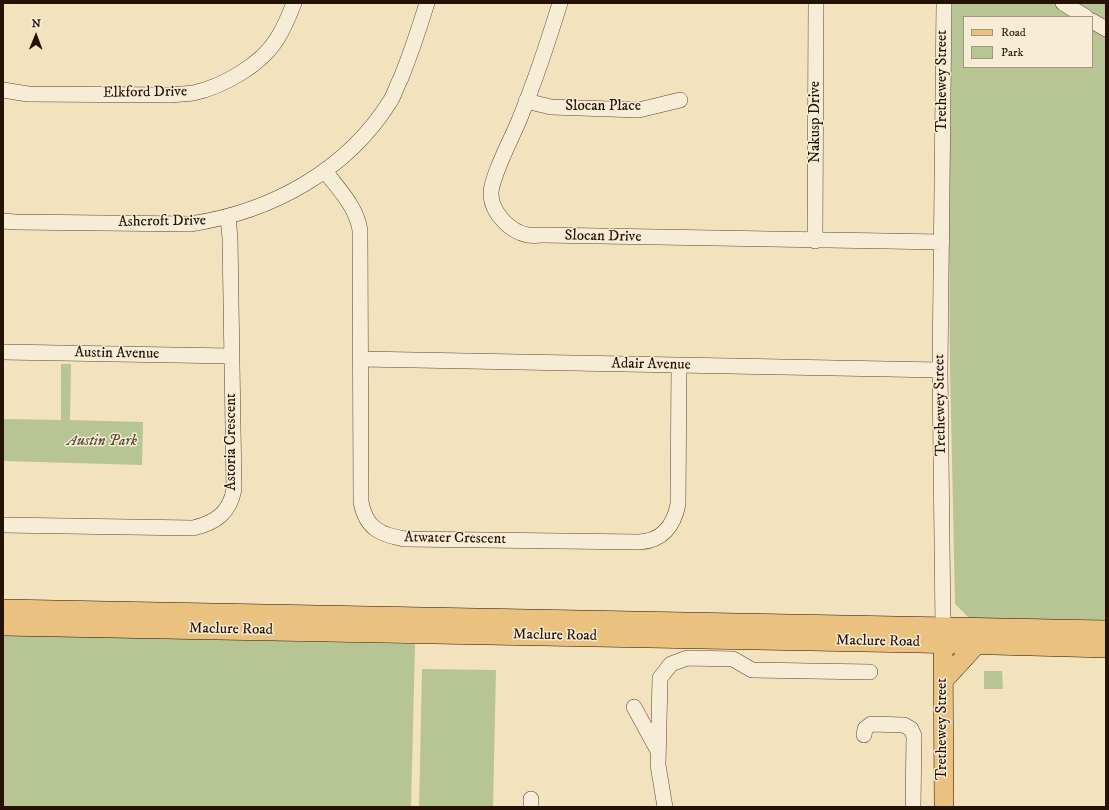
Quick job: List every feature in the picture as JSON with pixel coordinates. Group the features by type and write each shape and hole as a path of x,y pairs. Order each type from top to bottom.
{"main road":[{"name":"Maclure Road","path":"3,609 943,635 976,645 1106,648"},
{"name":"Maclure Road","path":"3,626 943,635 1106,630"},
{"name":"Trethewey Street","path":"943,635 944,807"},
{"path":"943,681 976,645"}],"street":[{"name":"Elkford Drive","path":"3,90 28,94 171,95 192,93 213,87 250,67 261,57 276,41 287,22 294,3"},
{"name":"Ashcroft Drive","path":"3,221 190,224 228,217 272,201 297,189 325,171 348,153 367,132 391,99 413,50 427,3"},
{"name":"Slocan Drive","path":"560,3 526,101 493,180 491,195 499,217 513,229 526,235 942,242"},
{"name":"Nakusp Drive","path":"815,241 816,3"},
{"name":"Trethewey Street","path":"943,635 940,370 944,3"},
{"path":"1063,3 1084,16"},
{"path":"1093,21 1106,29"},
{"name":"Slocan Place","path":"526,101 552,107 639,110 680,100"},
{"name":"Atwater Crescent","path":"325,171 353,209 358,219 360,230 362,359 361,502 363,512 371,525 379,531 405,539 647,542 657,538 671,526 676,515 678,504 679,366"},
{"name":"Astoria Crescent","path":"3,525 193,528 206,525 216,519 229,505 234,489 230,238 228,217"},
{"name":"Austin Avenue","path":"3,352 231,356"},
{"name":"Adair Avenue","path":"362,359 940,370"},
{"path":"665,807 658,765 660,678 671,664 687,658 733,659 752,670 870,672"},
{"path":"634,707 658,752"},
{"path":"864,735 865,729 871,724 904,725 911,729 914,736 913,807"}],"green space":[{"path":"952,3 1106,3 1106,620 969,618 955,604 949,231"},
{"name":"Austin Park","path":"61,364 71,364 70,420 143,422 142,465 3,461 3,419 61,420"},
{"path":"3,635 415,644 411,807 3,807"},
{"path":"422,669 496,670 493,807 419,807"},
{"path":"984,671 1002,671 1003,689 984,689"}]}
